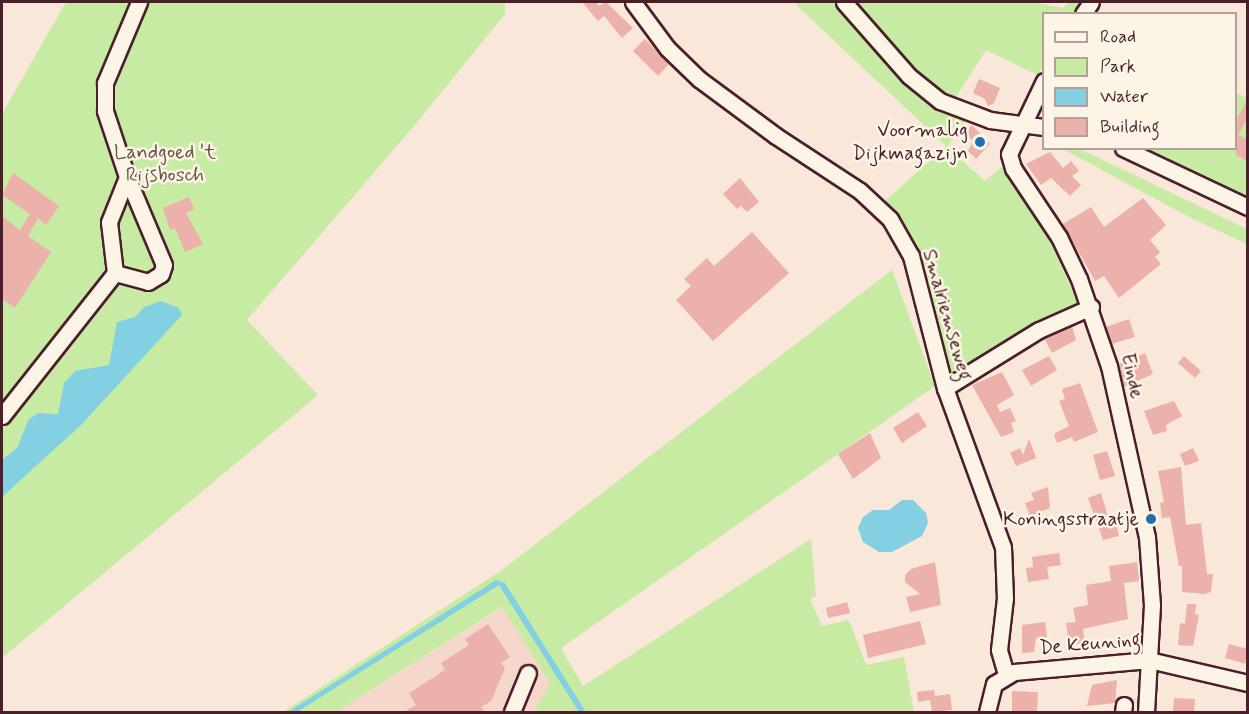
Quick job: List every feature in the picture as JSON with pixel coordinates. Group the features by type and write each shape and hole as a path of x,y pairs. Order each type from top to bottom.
{"street":[{"path":"115,273 148,282 163,269 127,177 105,111 104,94 108,71 139,2"},
{"name":"Smalriemseweg","path":"633,2 667,48 699,79 776,136 860,191 890,219 911,256 945,388 1003,548 1005,598 999,650 1006,675"},
{"path":"844,2 909,76 940,101 972,114 1042,127"},
{"name":"Einde","path":"1042,85 1009,147 1014,168 1059,237 1091,307 1109,366 1147,537 1152,605 1146,712"},
{"path":"1127,150 1248,207"},
{"path":"2,416 115,273 109,222 127,177"},
{"path":"116,206 140,207"},
{"path":"945,388 1039,330 1091,307"},
{"name":"De Keuning","path":"1006,675 1149,660 1248,684"},
{"path":"512,712 528,673"},
{"path":"987,712 990,689 1006,675"}],"shaded area":[{"path":"503,607 569,712 336,712"}],"green space":[{"name":"Landgoed 't Rijsbosch","path":"66,2 505,2 505,14 414,126 247,320 318,395 2,658 2,114"},
{"path":"793,2 837,2 921,94 953,115 968,117 947,147 985,181 1004,165 1048,237 1078,303 951,372 922,256 910,235 883,203 946,146"},
{"path":"852,2 1033,2 1063,8 1069,2 1083,2 1076,12 1042,12 1042,68 1038,75 986,50 953,102 913,71"},
{"path":"1237,93 1247,99 1247,198 1142,150 1237,150"},
{"path":"1065,150 1082,150 1247,229 1247,244 1191,218"},
{"path":"892,270 935,386 561,648 583,686 811,539 816,596 810,599 822,626 849,620 866,665 904,657 914,712 534,712 550,683 502,607 336,712 283,712 502,570"}],"water":[{"path":"161,301 179,308 182,315 81,425 2,497 2,460 17,448 29,419 39,413 58,414 64,383 75,371 109,365 117,322 135,317 144,307"},
{"path":"902,500 913,500 926,513 928,523 922,536 892,552 879,552 863,542 858,528 863,517 873,510 889,510"},
{"path":"496,580 505,583 586,712 579,712 499,585 297,712 288,712"}],"building":[{"path":"582,2 596,2 599,6 606,2 633,28 622,38 604,16 598,21"},
{"path":"645,39 669,64 658,76 633,51"},
{"path":"979,79 1000,88 994,103 988,106 985,99 973,93"},
{"path":"1248,99 1248,117 1238,135 1248,140 1248,162 1236,155 1237,118"},
{"name":"Voormalig Dijkmagazijn","path":"972,125 990,144 976,159 968,151 973,141 964,133"},
{"path":"1050,152 1063,168 1071,161 1079,171 1072,176 1081,185 1070,196 1051,178 1041,185 1026,164"},
{"path":"13,173 59,206 46,225 38,218 28,236 51,252 15,308 2,299 2,216 20,230 30,214 2,195"},
{"path":"740,178 759,202 747,212 741,206 737,209 723,194"},
{"path":"189,197 194,209 186,213 203,244 185,252 175,228 170,230 163,208"},
{"path":"1143,198 1166,225 1150,240 1160,252 1155,257 1161,264 1119,298 1104,276 1095,281 1063,224 1091,207 1104,227"},
{"path":"752,232 789,273 713,341 676,300 691,286 684,279 707,258 714,266"},
{"path":"1129,319 1135,337 1112,344 1106,327"},
{"path":"1072,326 1076,340 1052,353 1044,338"},
{"path":"1145,353 1153,374 1124,387 1119,364"},
{"path":"1049,356 1057,370 1031,386 1022,370"},
{"path":"1184,356 1201,371 1195,378 1178,363"},
{"path":"1002,372 1014,395 997,405 1000,412 1010,408 1016,421 1011,423 1014,432 1001,437 972,385"},
{"path":"1080,383 1098,432 1074,442 1072,437 1057,443 1054,434 1069,426 1059,401 1065,399 1062,389"},
{"path":"1174,401 1182,416 1166,425 1167,431 1153,435 1144,411"},
{"path":"918,412 927,426 902,443 893,428"},
{"path":"870,433 881,458 853,479 838,454"},
{"path":"1029,439 1036,458 1016,466 1010,453 1020,448 1023,455"},
{"path":"1193,448 1199,461 1185,466 1180,454"},
{"path":"1107,451 1115,476 1100,480 1093,455"},
{"path":"1181,467 1186,525 1201,523 1207,574 1213,574 1211,592 1205,594 1182,592 1182,566 1179,566 1170,517 1162,518 1160,503 1164,502 1158,471"},
{"path":"1048,487 1050,508 1030,516 1025,503 1034,500 1031,493"},
{"path":"1101,493 1108,516 1124,513 1127,525 1117,527 1119,536 1103,540 1088,498"},
{"path":"1059,553 1061,565 1047,567 1049,579 1028,582 1026,568 1033,567 1032,557"},
{"path":"935,562 941,605 910,612 906,597 920,594 905,582 905,575 911,569"},
{"path":"1137,562 1139,581 1124,583 1128,619 1083,629 1085,643 1069,645 1066,623 1076,622 1073,608 1088,605 1086,585 1111,581 1109,566"},
{"path":"847,602 850,613 828,618 826,608"},
{"path":"1187,604 1196,604 1195,614 1199,615 1193,646 1178,645 1180,623 1185,624"},
{"path":"920,621 926,644 868,658 863,635"},
{"path":"1045,622 1047,637 1036,638 1034,652 1022,653 1022,625"},
{"path":"488,624 510,657 501,663 505,668 491,701 481,707 484,712 404,712 416,705 409,693 445,670 441,663 469,645 465,639"},
{"path":"1229,644 1248,649 1245,664 1225,658"},
{"path":"1117,680 1115,703 1087,706 1092,685"},
{"path":"934,690 935,696 950,694 952,710 932,712 930,700 918,702 917,692"},
{"path":"1012,691 1038,692 1037,711 1012,711"},
{"path":"1174,698 1195,699 1194,712 1173,712"}],"place":[{"name":"Voormalig Dijkmagazijn","path":"980,142"},
{"name":"Koningsstraatje","path":"1151,519"}]}
